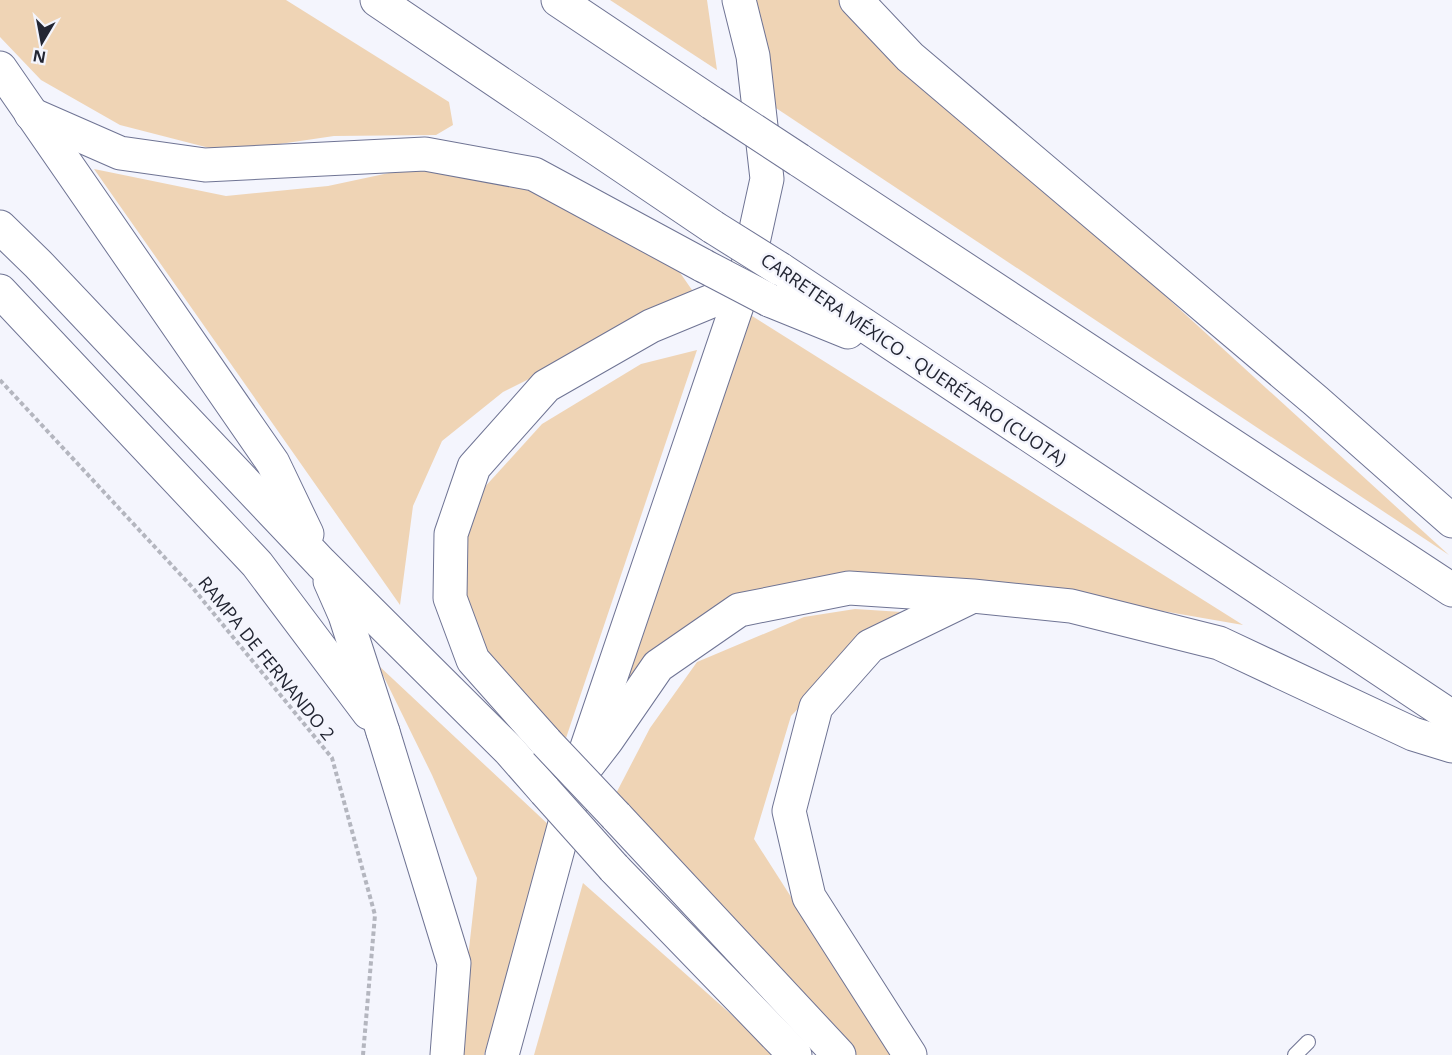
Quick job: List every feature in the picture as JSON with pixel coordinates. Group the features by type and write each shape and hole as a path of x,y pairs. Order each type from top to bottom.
{"main road":[{"name":"CARRETERA MÉXICO - QUERÉTARO (CUOTA)","path":"376,0 713,227 780,269 1452,717"},
{"path":"558,0 1452,590"},
{"path":"502,1055 577,779 756,294 767,179 753,56 739,0"},
{"path":"856,0 910,57 1316,401 1452,521"},
{"path":"0,68 273,463 345,615 365,672 454,963 447,1055"},
{"path":"31,114 120,153 205,165 425,154 534,174 756,294 918,362"},
{"path":"0,227 38,264 321,563 508,750 614,868 795,1055"},
{"path":"0,291 257,564 383,732"},
{"path":"756,294 651,326 546,386 474,467 451,534 450,598 473,660 546,742 839,1055"},
{"path":"577,779 658,666 739,610 849,588 973,596 1071,606 1219,643 1413,734 1452,746"},
{"path":"910,1055 809,897 789,811 816,707 870,646 973,596"}],"lane":[{"path":"1295,1055 1308,1042"}],"path":[{"name":"RAMPA DE FERNANDO 2","path":"0,380 192,586 332,758 375,915 363,1055"}],"shaded area":[{"path":"0,0 286,0 449,102 453,125 436,135 334,136 225,152 120,125 41,80 0,37"},
{"path":"610,0 707,0 717,70"},
{"path":"743,0 841,0 1449,555 755,94"},
{"path":"417,167 509,172 676,267 699,300 613,337 503,392 442,441 413,506 400,605 94,169 226,196 328,186"},
{"path":"741,309 1243,625 1099,600 995,591 707,617 613,724"},
{"path":"697,350 566,738 521,706 477,644 454,569 482,490 542,424 641,364"},
{"path":"855,609 902,612 858,646 791,716 754,839 892,1055 844,1055 610,805 650,728 697,662 804,617"},
{"path":"378,665 551,827 484,1055 457,1055 477,878 432,775"},
{"path":"583,883 777,1055 534,1055"}]}
